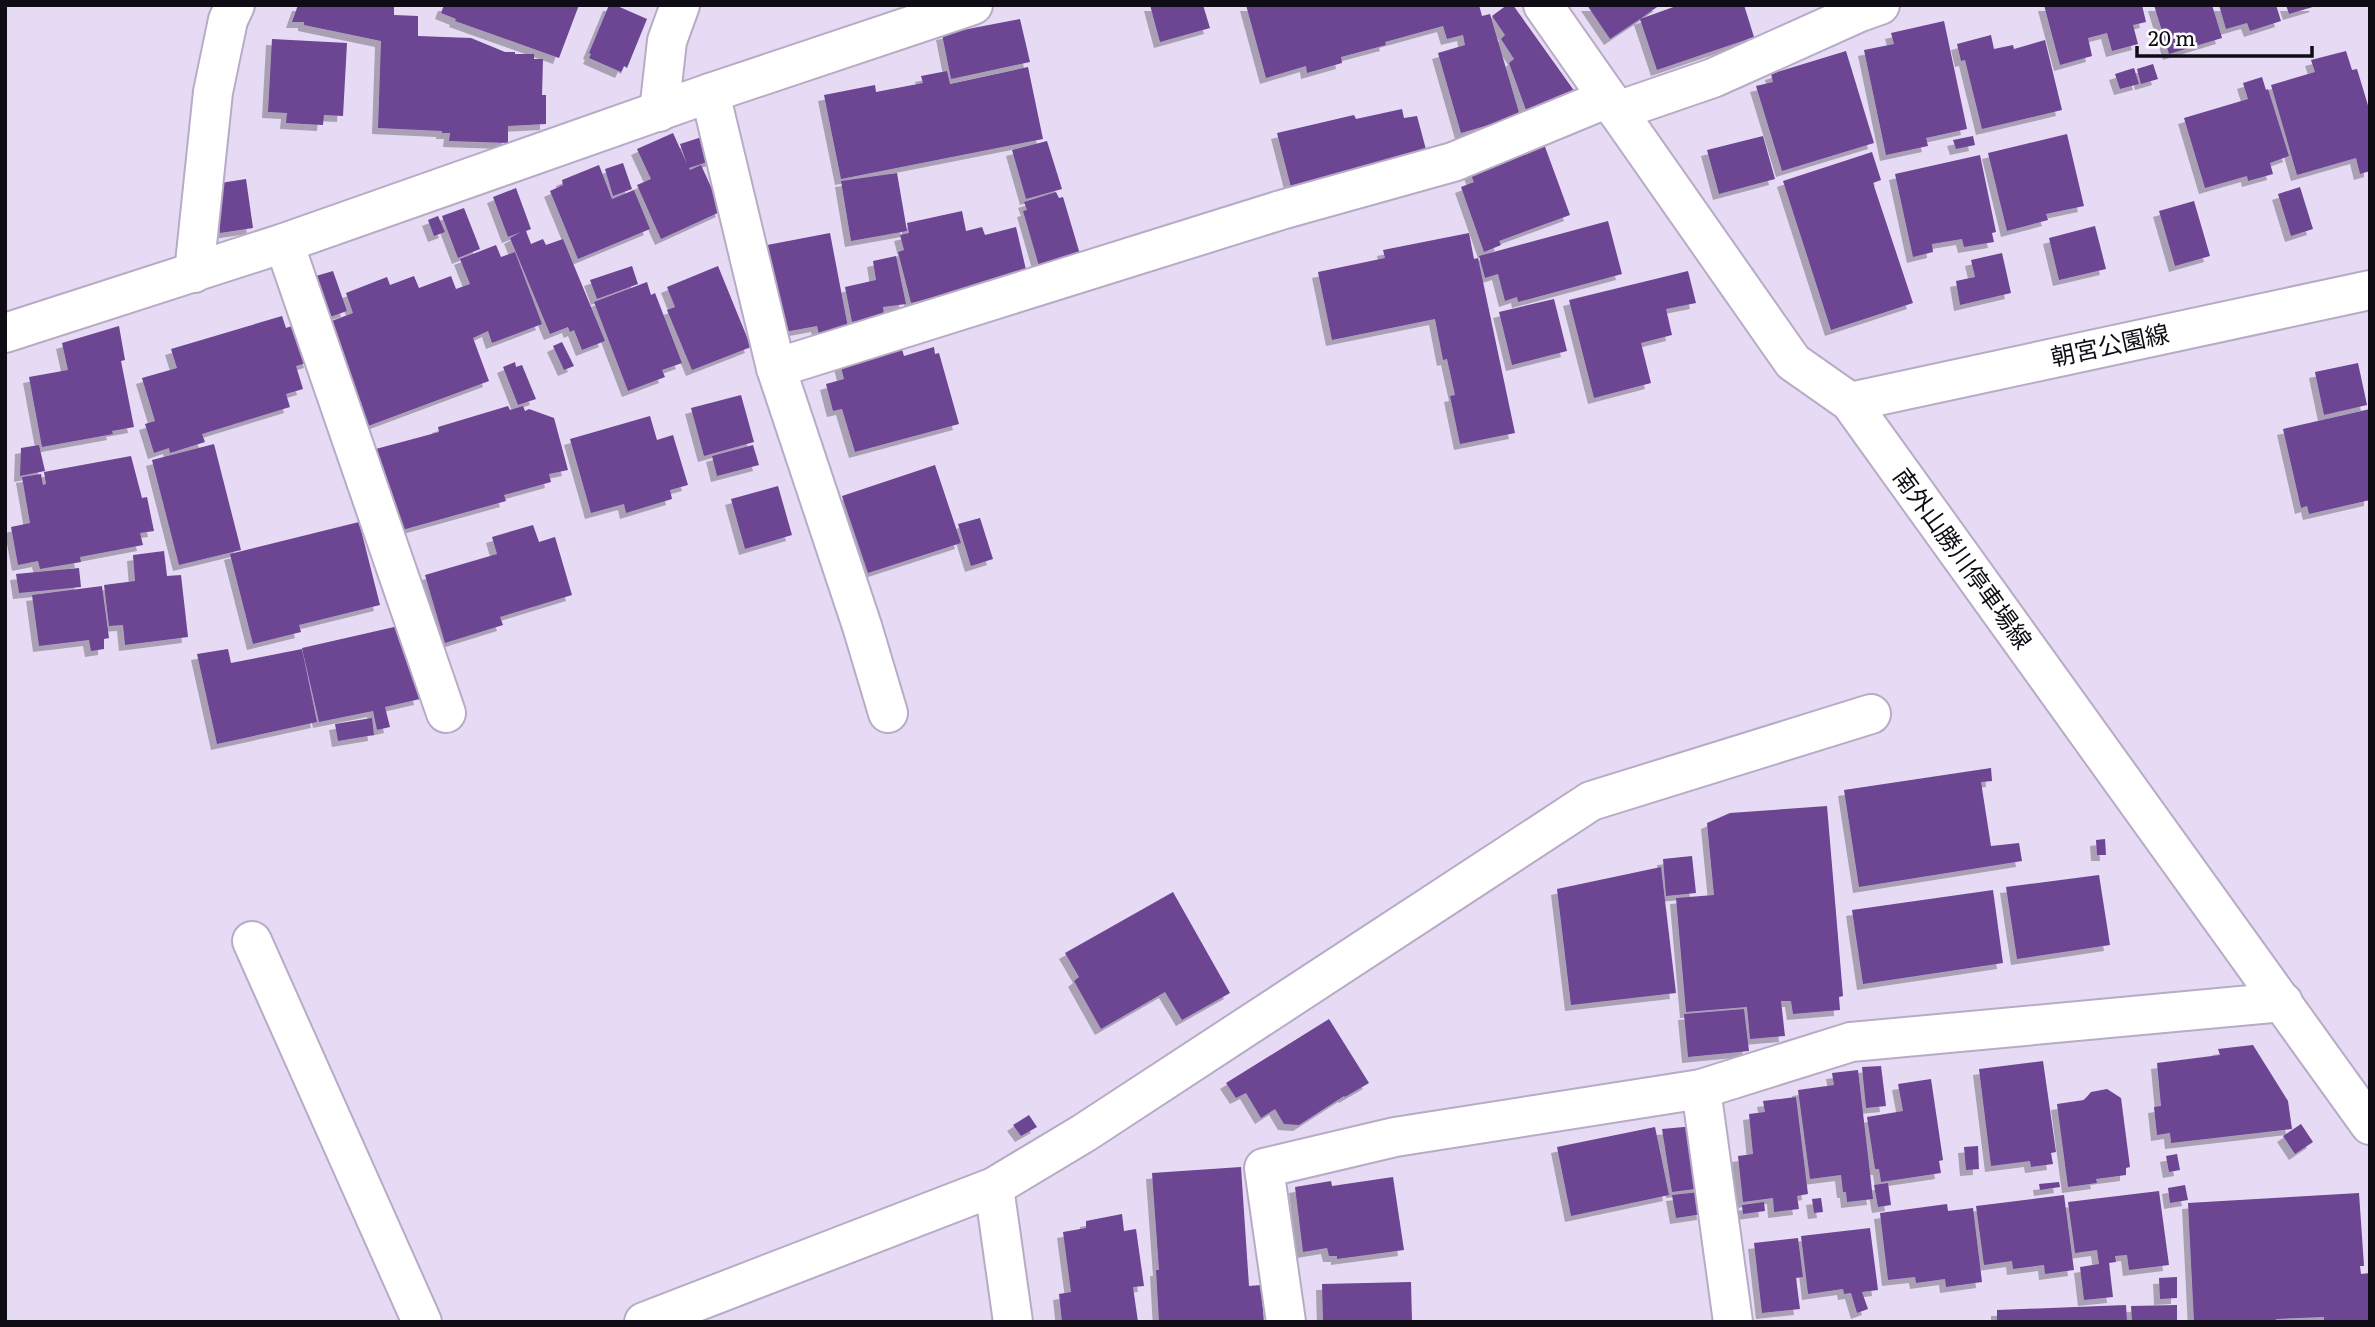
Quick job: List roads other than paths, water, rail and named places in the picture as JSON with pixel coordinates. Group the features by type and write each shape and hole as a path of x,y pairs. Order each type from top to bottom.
{"street":[{"path":"194,272 212,92 228,20 235,5"},
{"path":"659,112 667,41 680,5"},
{"path":"5,333 284,243 710,93 973,5"},
{"name":"南外山勝川停車場線","path":"1543,5 1793,362 1850,402 2370,1125"},
{"path":"776,368 1281,209 1453,162 1612,104 1713,78 1866,7"},
{"path":"710,93 776,368 862,626 888,713"},
{"path":"284,243 446,713"},
{"name":"朝宮公園線","path":"1850,402 2370,290"},
{"path":"644,1322 994,1187 1084,1133 1591,801 1871,714"},
{"path":"252,942 422,1322"},
{"path":"1286,1322 1264,1168 1395,1137 1701,1089 1851,1042 2283,1003"},
{"path":"1701,1089 1733,1322"},
{"path":"994,1187 1013,1322"}]}
